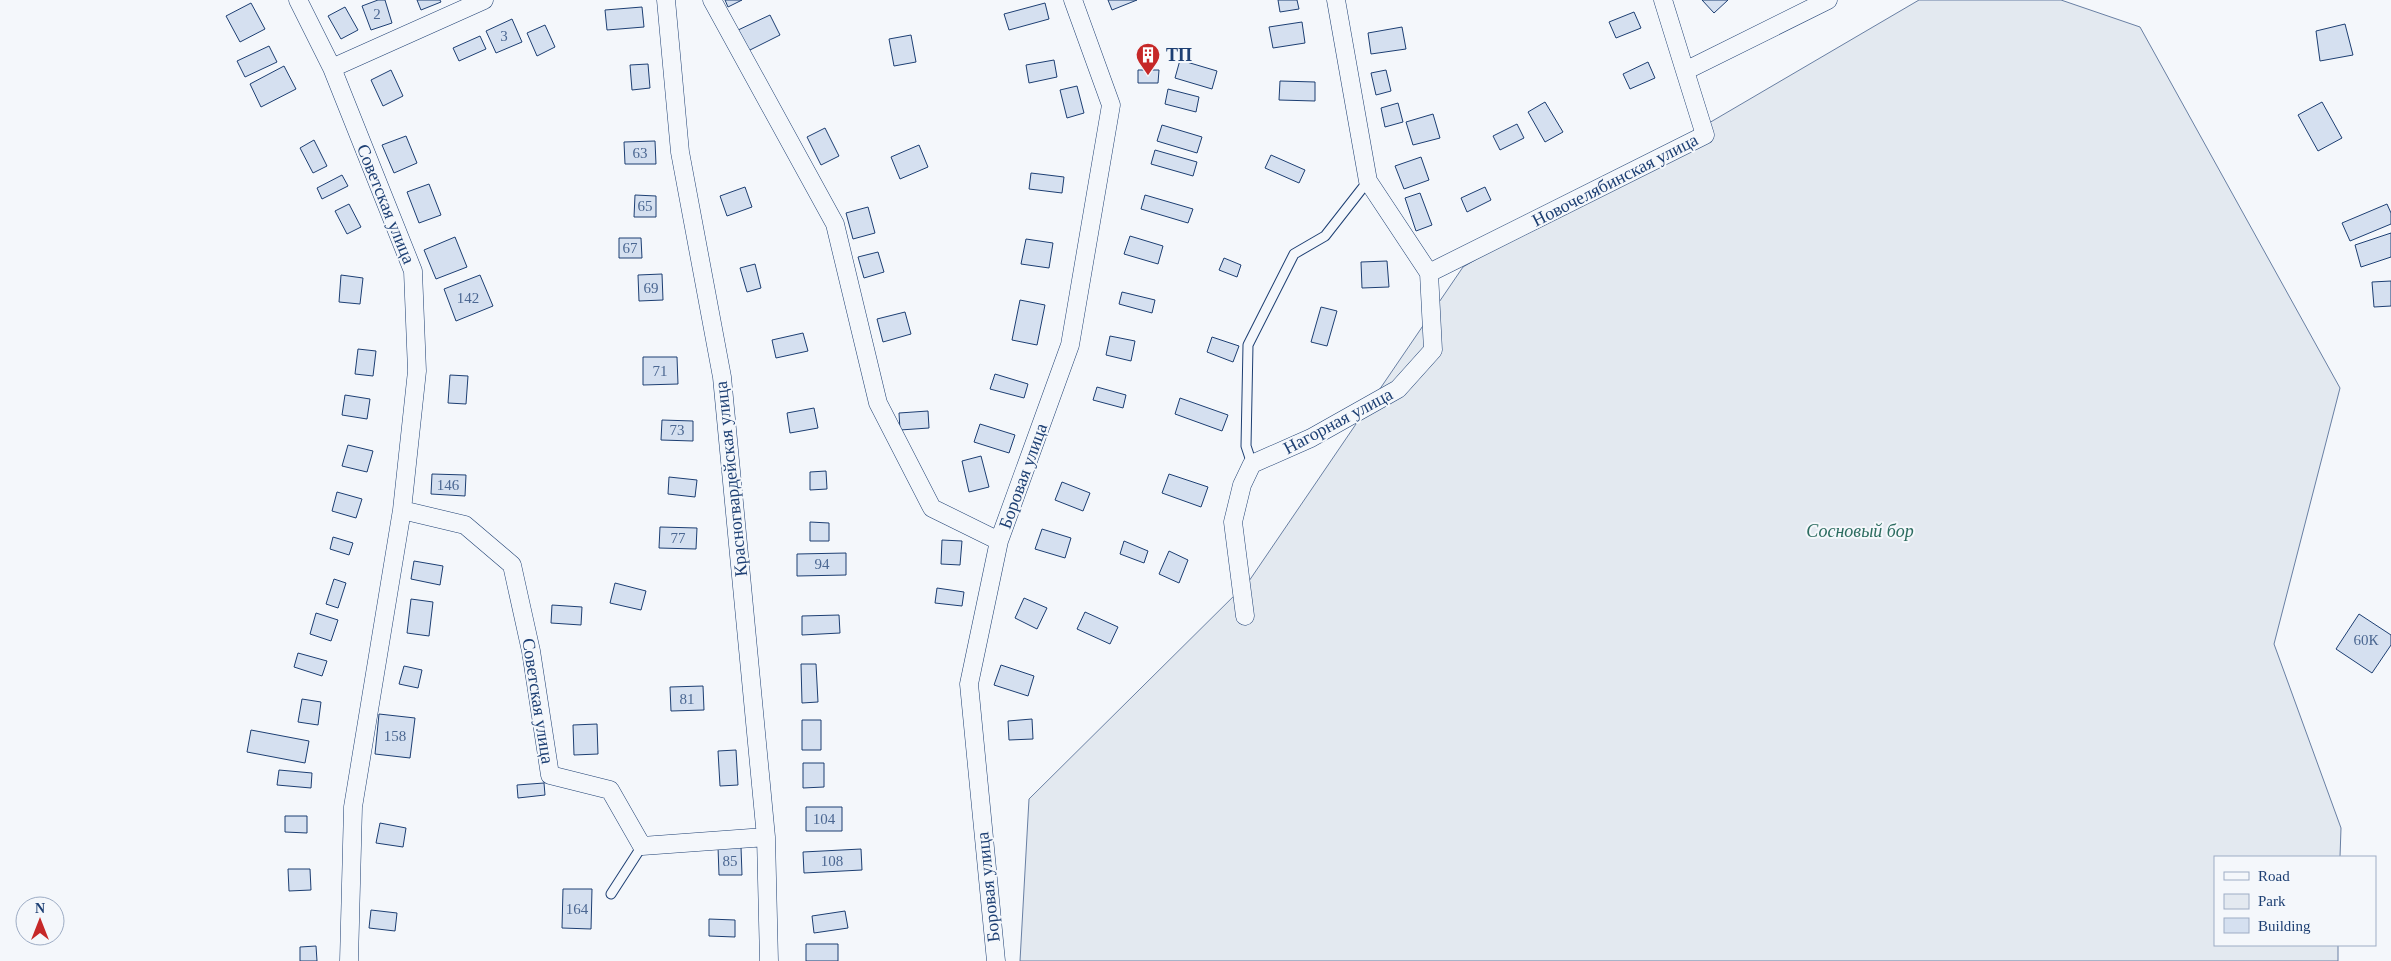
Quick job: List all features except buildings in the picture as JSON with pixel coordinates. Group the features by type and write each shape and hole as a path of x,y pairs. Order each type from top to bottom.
{"street":[{"name":"Советская улица","path":"298,0 332,68 413,272 417,371 402,510 353,807 349,961"},
{"path":"332,68 484,0"},
{"name":"Красногвардейская улица","path":"666,0 680,152 722,377 766,837 769,961"},
{"path":"712,0 835,224 878,403 932,508 999,541"},
{"name":"Боровая улица","path":"996,961 969,684 999,541 1070,345 1111,105 1073,0"},
{"name":"Нагорная улица","path":"1252,464 1312,438 1398,389 1434,350 1429,273 1368,181 1336,0"},
{"path":"1663,0 1685,71 1828,0"},
{"name":"Новочелябинская улица","path":"1429,273 1705,134 1685,71"},
{"path":"1245,616 1233,522 1242,485 1252,464"},
{"name":"Советская улица","path":"402,510 465,524 512,565 531,651 550,775 610,790 642,846"},
{"path":"642,846 766,837"}],"lane":[{"path":"1252,464 1246,446 1248,345 1294,254 1326,236 1368,181"},
{"path":"611,894 642,846"}],"green space":[{"name":"Сосновый бор","path":"1919,0 2061,0 2140,27 2340,388 2274,644 2341,828 2340,856 2214,856 2214,946 2338,946 2338,961 1020,961 1029,799 1249,581 1463,267"}],"place":[{"name":"ТП","path":"1148,76"}]}
